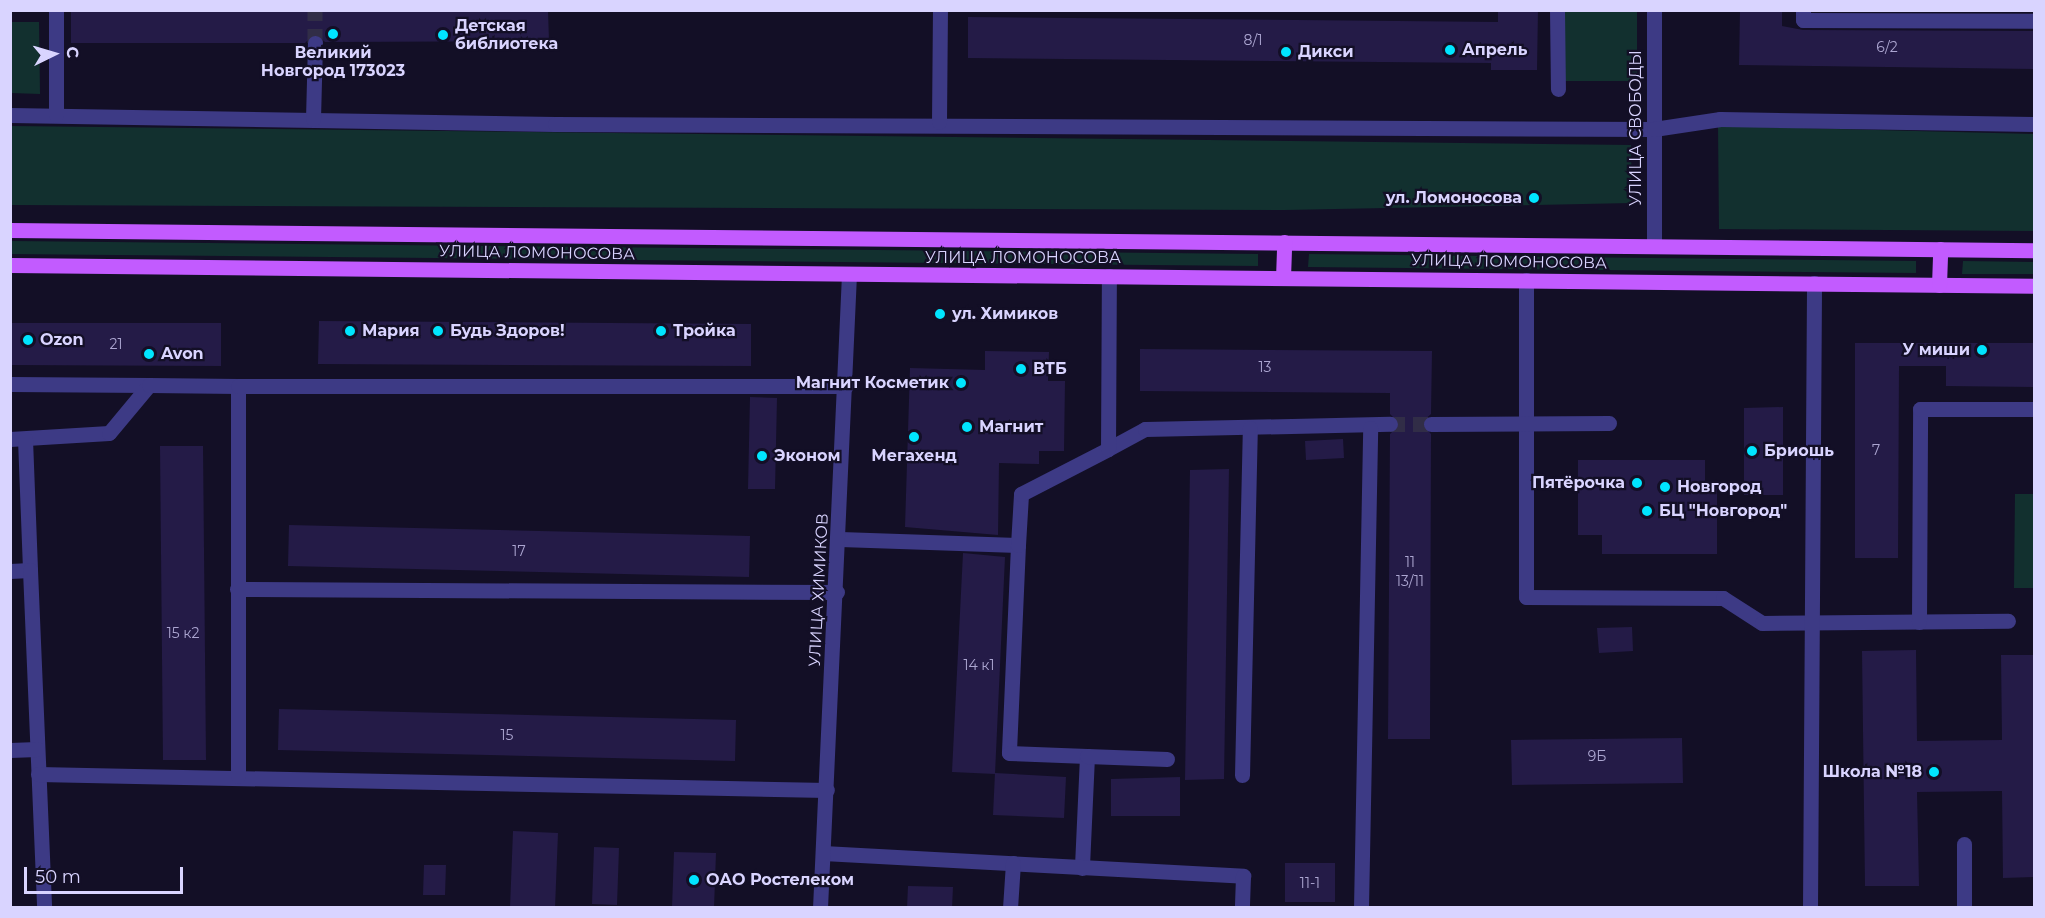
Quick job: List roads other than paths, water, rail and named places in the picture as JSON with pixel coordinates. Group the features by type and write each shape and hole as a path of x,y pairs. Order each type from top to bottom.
{"main road":[{"name":"УЛИЦА ЛОМОНОСОВА","path":"10,230 2034,250"},
{"path":"1283,278 1284,242"},
{"path":"1939,285 1940,249"},
{"name":"УЛИЦА ЛОМОНОСОВА","path":"10,265 2034,285"}],"street":[{"path":"56,10 56,115"},
{"path":"939,122 940,10"},
{"path":"1557,10 1558,88"},
{"name":"УЛИЦА СВОБОДЫ","path":"1654,10 1654,246"},
{"path":"1803,10 1803,20 2034,21"},
{"path":"314,119 315,42"},
{"path":"10,115 1654,129 1720,119 2034,124"},
{"name":"УЛИЦА ХИМИКОВ","path":"820,908 840,539 849,275"},
{"path":"1108,449 1109,276"},
{"path":"1526,280 1526,597 1723,598 1762,623 2008,621"},
{"path":"1810,908 1809,622 1814,283"},
{"path":"10,384 846,386"},
{"path":"44,908 30,570 18,439 110,433 149,385"},
{"path":"238,386 238,776"},
{"path":"1919,622 1920,409 2034,409"},
{"path":"1431,424 1609,423"},
{"path":"1167,759 1009,753 1021,494 1145,429 1370,428 1390,424"},
{"path":"1242,775 1250,428"},
{"path":"1361,908 1370,428"},
{"path":"840,539 1018,545"},
{"path":"10,571 30,570"},
{"path":"237,589 837,592"},
{"path":"10,750 37,749"},
{"path":"1082,868 1087,756"},
{"path":"38,774 238,776 827,790"},
{"path":"1964,844 1964,908"},
{"path":"824,853 1244,876 1242,908"},
{"path":"1010,908 1013,863"}],"tunnel":[{"path":"315,10 315,43"},
{"path":"1390,424 1431,424"}],"place":[{"name":"Великий Новгород 173023","path":"333,34"},
{"name":"Детская библиотека","path":"443,35"},
{"name":"Апрель","path":"1450,50"},
{"name":"Дикси","path":"1286,52"},
{"name":"ул. Ломоносова","path":"1534,198"},
{"name":"ул. Химиков","path":"940,314"},
{"name":"Мария","path":"350,331"},
{"name":"Будь Здоров!","path":"438,331"},
{"name":"Тройка","path":"661,331"},
{"name":"Ozon","path":"28,340"},
{"name":"У миши","path":"1982,350"},
{"name":"Avon","path":"149,354"},
{"name":"ВТБ","path":"1021,369"},
{"name":"Магнит Косметик","path":"961,383"},
{"name":"Магнит","path":"967,427"},
{"name":"Мегахенд","path":"914,437"},
{"name":"Бриошь","path":"1752,451"},
{"name":"Эконом","path":"762,456"},
{"name":"Пятёрочка","path":"1637,483"},
{"name":"Новгород","path":"1665,487"},
{"name":"БЦ \"Новгород\"","path":"1647,511"},
{"name":"Школа №18","path":"1934,772"},
{"name":"ОАО Ростелеком","path":"694,880"}]}
